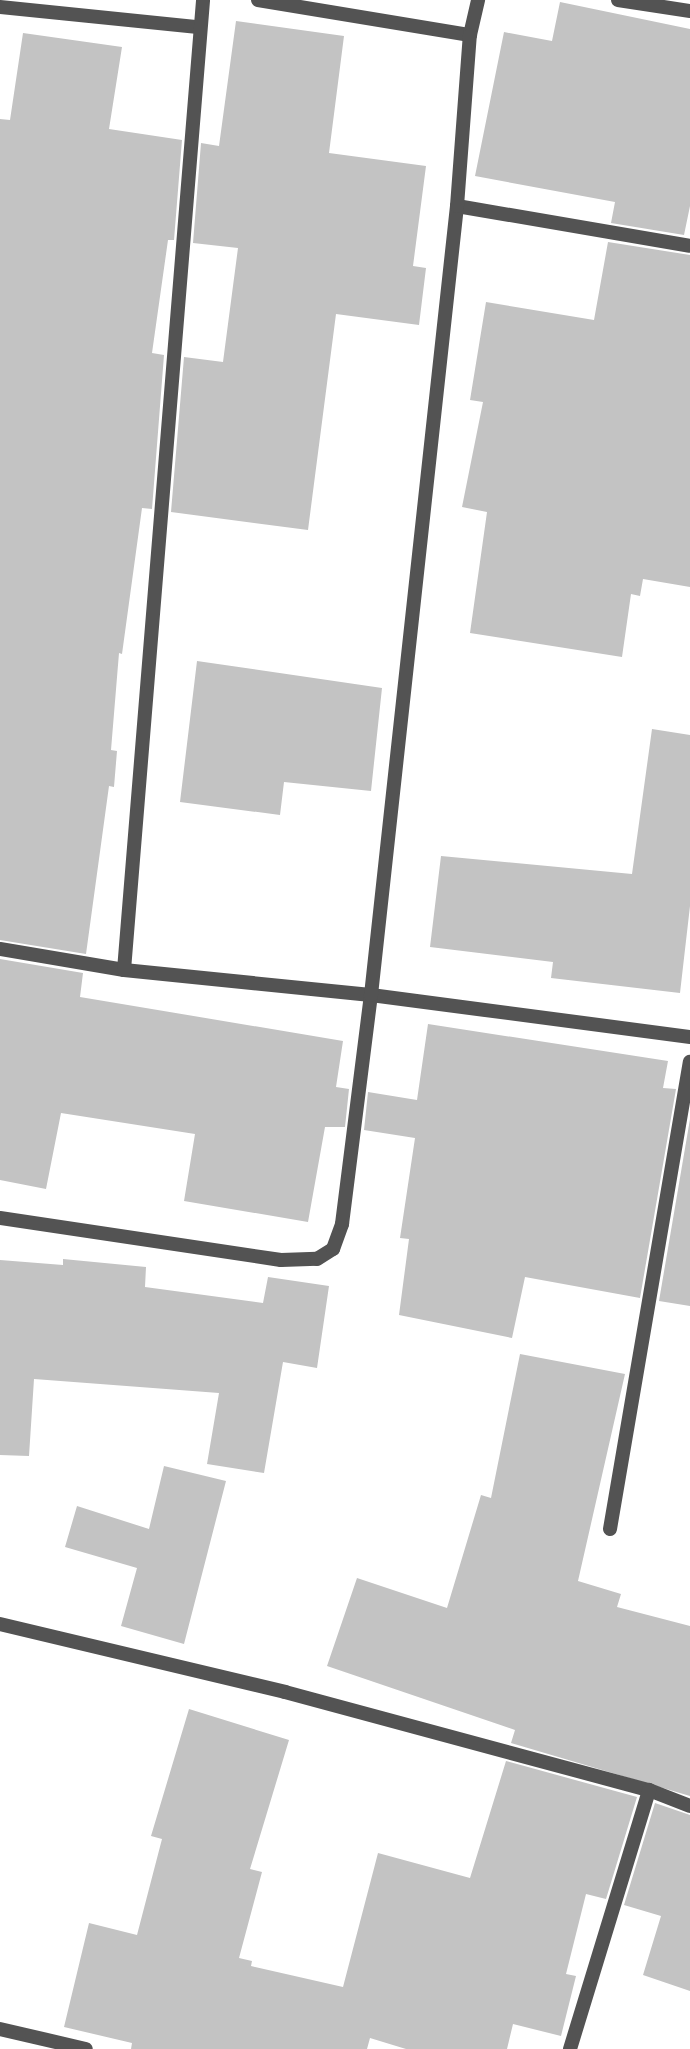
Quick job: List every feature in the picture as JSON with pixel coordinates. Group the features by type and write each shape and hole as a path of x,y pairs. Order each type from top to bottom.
{"street":[{"path":"124,970 198,27 203,0"},
{"path":"258,0 470,35"},
{"path":"0,1218 281,1260 317,1259 333,1249 342,1224 371,995 457,206 470,35 478,0"},
{"path":"618,0 690,11"},
{"path":"0,7 198,27"},
{"path":"457,206 690,246"},
{"path":"0,949 124,970 371,995 690,1037"},
{"path":"610,1529 690,1062"},
{"path":"0,1624 285,1692 649,1790 690,1806"},
{"path":"570,2049 649,1790"},
{"path":"0,2029 86,2049"}],"building":[{"path":"560,2 690,29 690,206 684,235 611,223 615,202 475,176 504,32 552,41"},
{"path":"236,21 344,36 329,153 426,166 413,266 426,268 419,325 336,314 308,530 171,512 184,357 223,362 238,248 193,243 201,143 219,146"},
{"path":"23,33 122,47 109,129 182,140 174,240 168,240 152,353 164,355 152,509 142,508 122,654 119,653 111,750 117,751 114,787 109,786 86,954 0,940 0,119 10,120"},
{"path":"608,242 690,255 690,587 643,579 640,596 631,594 622,657 470,633 487,512 462,507 483,402 470,400 486,302 594,320"},
{"path":"197,661 382,688 371,791 284,782 280,815 180,802"},
{"path":"652,729 690,735 690,906 680,993 551,978 553,962 430,947 441,856 632,874"},
{"path":"0,959 83,973 80,997 343,1041 336,1087 349,1089 345,1127 325,1127 308,1222 184,1201 195,1134 61,1113 46,1189 0,1180"},
{"path":"428,1024 668,1061 663,1088 676,1089 640,1298 525,1277 512,1338 399,1315 409,1239 400,1238 415,1138 364,1130 368,1092 417,1100"},
{"path":"690,1119 690,1306 659,1301"},
{"path":"63,1259 146,1267 145,1287 263,1303 268,1277 329,1286 317,1368 283,1362 264,1473 207,1464 219,1393 34,1379 29,1456 0,1455 0,1260 63,1265"},
{"path":"520,1354 625,1374 578,1581 621,1594 617,1607 690,1626 690,1796 511,1743 515,1730 327,1666 357,1578 447,1608 481,1495 491,1498"},
{"path":"164,1466 226,1481 184,1644 121,1626 137,1568 65,1547 77,1506 149,1529"},
{"path":"189,1709 289,1740 250,1869 262,1872 239,1958 252,1961 251,1966 343,1987 378,1853 470,1878 506,1761 637,1797 606,1899 586,1894 566,1974 576,1976 561,2036 513,2024 507,2049 406,2049 370,2038 367,2049 131,2049 132,2043 64,2027 89,1923 137,1935 162,1839 151,1836"},
{"path":"655,1803 690,1815 690,1991 643,1975 661,1916 624,1905"}]}
